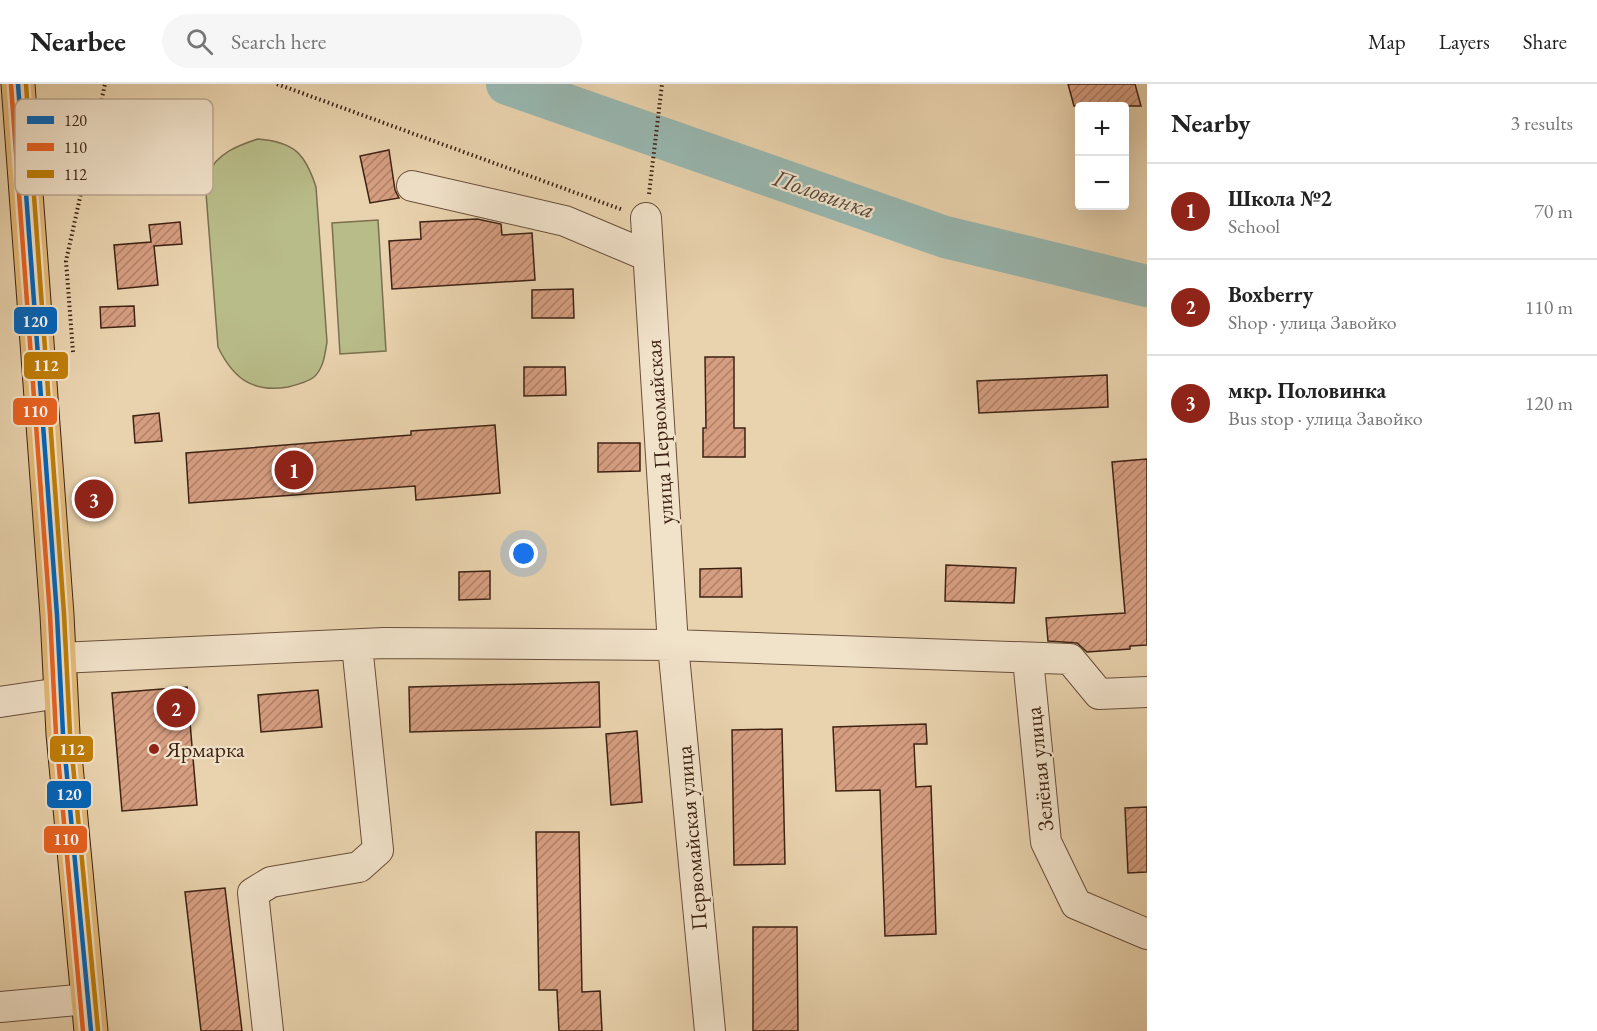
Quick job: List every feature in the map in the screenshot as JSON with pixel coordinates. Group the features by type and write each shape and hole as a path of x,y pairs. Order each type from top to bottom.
{"main road":[{"path":"18,84 19,99"},
{"path":"26,195 60,693 89,1015"}],"street":[{"path":"412,186 565,221 648,256"},
{"name":"улица Первомайская","path":"646,218 673,645"},
{"path":"59,658 357,645 673,645 1071,659 1099,694 1147,692"},
{"path":"268,1031 254,893 271,882 359,867 378,850 357,645"},
{"name":"Первомайская улица","path":"673,645 710,1031"},
{"name":"Зелёная улица","path":"1028,659 1046,842 1076,904 1147,934"},
{"path":"0,702 60,693"},
{"path":"0,1007 89,1015"}],"path":[{"path":"102,99 105,84"},
{"path":"277,84 646,218 662,84"},
{"path":"73,352 66,261 81,195"}],"green space":[{"path":"258,139 281,143 289,147 302,158 316,187 327,342 322,365 314,377 288,387 264,388 245,381 230,367 218,347 206,195 213,195 213,166 223,155 236,147"},
{"path":"378,220 386,351 340,354 332,223"}],"building":[{"path":"1068,84 1135,84 1141,106 1129,106 1129,102 1075,102 1074,106"},
{"path":"389,150 395,190 399,198 370,203 360,156"},
{"path":"477,219 501,224 502,235 532,233 535,280 392,289 389,241 421,239 420,222"},
{"path":"180,222 182,244 154,246 158,285 118,289 114,245 151,242 149,225"},
{"path":"573,289 574,318 532,318 532,290"},
{"path":"134,306 135,326 101,328 100,307"},
{"path":"705,357 734,357 734,428 745,428 745,457 703,457 703,428 706,428"},
{"path":"524,367 565,367 566,395 524,396"},
{"path":"1107,375 1108,407 979,413 977,381"},
{"path":"159,413 162,441 135,443 133,416"},
{"path":"495,425 500,493 416,500 415,486 189,503 186,453 411,435 411,431"},
{"path":"598,443 640,443 640,471 598,472"},
{"path":"1147,459 1147,645 1130,646 1130,649 1087,652 1077,643 1048,641 1046,618 1125,613 1112,462"},
{"path":"946,565 1016,568 1014,603 945,601"},
{"path":"741,568 742,597 700,597 700,569"},
{"path":"490,571 490,599 459,600 459,572"},
{"path":"599,682 600,727 410,732 409,687"},
{"name":"Ярмарка","path":"187,687 197,805 122,811 112,693"},
{"path":"318,690 322,727 261,732 258,695"},
{"path":"926,724 927,744 914,744 916,787 931,786 936,934 885,936 880,790 836,791 833,727"},
{"path":"782,729 785,864 734,865 732,730"},
{"path":"637,731 642,802 611,805 606,734"},
{"path":"1147,807 1147,872 1128,873 1125,808"},
{"path":"536,832 579,832 582,992 600,991 602,1031 559,1031 557,990 539,990"},
{"path":"225,888 242,1031 201,1031 185,892"},
{"path":"753,927 797,927 798,1031 753,1031"}],"waterway":[{"name":"Половинка","path":"507,84 945,237 1147,286"}],"transit line":[{"name":"120","path":"18,84 19,99"},
{"name":"112","path":"26,84 27,99"},
{"name":"110","path":"11,85 15,139"},
{"name":"110","path":"19,195 50,615 56,735 83,1031"},
{"name":"120","path":"26,195 57,615 63,734 91,1031"},
{"name":"112","path":"34,195 64,614 70,733 98,1030"}],"place":[{"name":"Школа №2","path":"294,470"},
{"name":"мкр. Половинка","path":"94,499"},
{"name":"Boxberry","path":"176,708"},
{"name":"Ярмарка","path":"154,749"}]}
